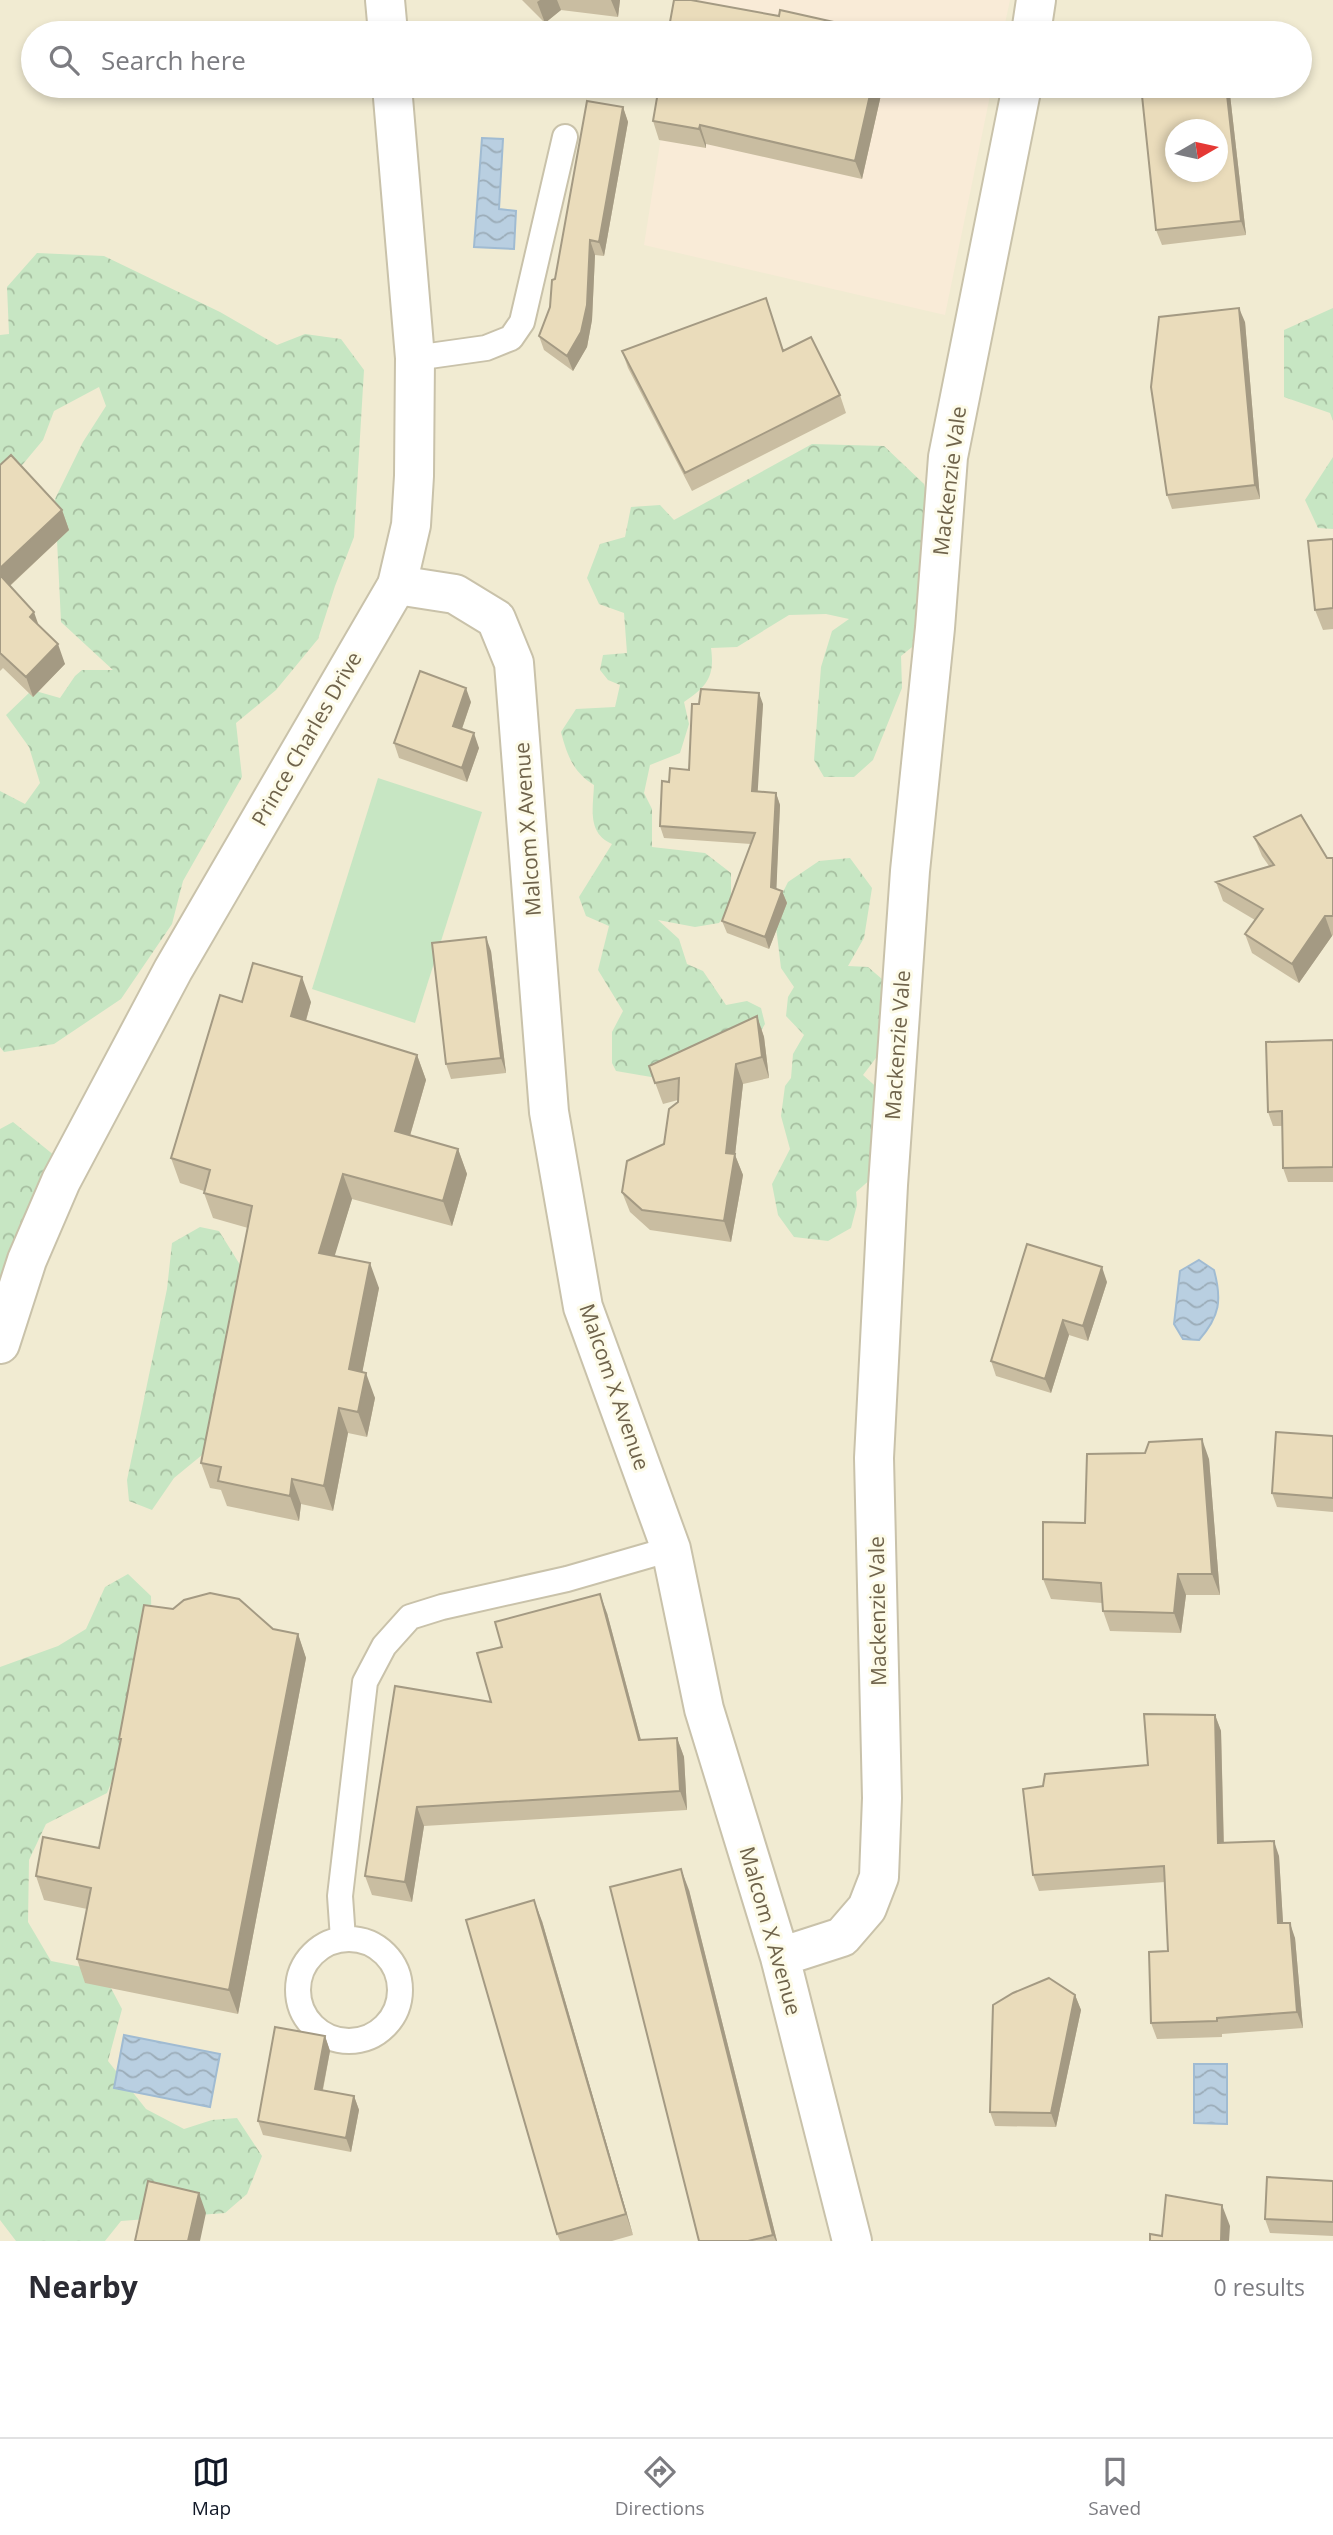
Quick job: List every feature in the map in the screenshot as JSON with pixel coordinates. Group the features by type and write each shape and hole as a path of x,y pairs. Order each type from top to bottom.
{"street":[{"path":"385,0 387,21"},
{"path":"1033,21 1037,0"},
{"name":"Prince Charles Drive","path":"0,1344 27,1260 61,1181 173,970 397,584 411,525 414,489 415,358 393,98"},
{"name":"Mackenzie Vale","path":"780,1957 842,1937 867,1908 879,1877 882,1798 874,1458 888,1185 910,871 935,628 948,457 1020,98"},
{"name":"Malcom X Avenue","path":"397,584 455,594 496,619 514,663 549,1112 583,1307 671,1549 704,1709 780,1957 852,2241"}],"lane":[{"path":"415,358 486,348 512,338 522,322 565,137"},
{"path":"343,1939 340,1896 365,1682 384,1646 410,1617 442,1607 567,1579 671,1549"},
{"path":"343,1939 361,1940 377,1948 390,1960 398,1976 400,1994 396,2011 387,2026 372,2037 355,2042 338,2041 321,2033 308,2021 299,1996 302,1970 312,1955 326,1944 343,1939"}],"shaded area":[{"path":"0,0 1333,0 1333,2241 0,2241"},
{"path":"685,0 1010,0 1006,21 681,21"},
{"path":"667,98 990,98 945,315 644,245"}],"green space":[{"path":"37,253 104,256 220,312 277,345 305,334 341,339 364,370 354,537 318,639 276,690 236,723 242,777 183,881 172,924 121,999 54,1044 4,1052 0,1047 0,791 25,804 40,783 29,747 6,715 32,690 60,698 82,670 113,670 61,622 55,499 83,442 106,406 99,387 54,411 43,440 23,464 0,483 0,335 9,334 7,287"},
{"path":"1333,308 1333,421 1330,413 1284,397 1284,330"},
{"path":"812,444 884,446 924,484 949,575 947,619 901,656 902,688 873,760 854,777 824,777 814,760 821,667 832,631 849,619 826,614 789,615 737,647 711,648 712,666 708,680 684,702 689,724 680,753 650,765 644,793 652,809 652,847 705,853 731,873 731,905 719,923 695,927 658,920 679,939 687,964 703,971 726,1005 747,1001 761,1008 765,1024 748,1053 657,1078 616,1071 612,1063 612,1032 623,1011 598,970 609,926 586,916 579,897 612,844 599,834 595,827 594,785 572,762 561,732 576,709 615,707 620,685 608,680 600,670 603,655 627,653 624,613 599,604 587,578 600,544 625,537 631,507 660,505 674,520"},
{"path":"1333,457 1333,529 1318,528 1305,500"},
{"path":"378,778 482,812 415,1023 312,989"},
{"path":"850,858 872,888 864,938 848,966 868,967 897,992 901,1025 863,1075 892,1101 880,1171 856,1192 857,1205 851,1228 828,1241 794,1237 778,1215 772,1184 790,1149 781,1116 785,1086 791,1078 793,1054 804,1035 786,1016 788,997 794,987 781,968 774,910 788,882 819,861"},
{"path":"13,1122 60,1160 0,1307 0,1129"},
{"path":"200,1227 219,1231 247,1276 236,1421 174,1478 152,1510 129,1501 127,1480 167,1289 172,1243"},
{"path":"128,1574 151,1596 153,1681 107,1793 46,1824 29,1860 28,1922 51,1961 102,1971 122,2009 108,2061 146,2109 184,2129 212,2120 237,2118 262,2156 247,2194 225,2213 121,2221 105,2241 16,2241 0,2220 0,1667 58,1646 86,1629 105,1587"}],"water":[{"path":"482,138 503,139 499,209 516,211 514,249 474,247"},
{"path":"1199,1260 1214,1270 1218,1290 1217,1307 1211,1323 1199,1340 1183,1339 1174,1324 1180,1271"},
{"path":"124,2035 220,2054 210,2107 114,2088"},
{"path":"1194,2064 1227,2064 1227,2124 1194,2123"}],"building":[{"path":"674,0 691,0 779,16 780,10 829,21 670,21"},
{"path":"657,98 869,98 855,161 700,125 699,129 653,121"},
{"path":"1142,98 1227,98 1241,221 1156,230"},
{"path":"587,101 623,107 599,242 590,240 587,305 581,332 567,356 539,336 550,307 552,280 555,279"},
{"path":"766,298 783,351 811,337 840,395 685,473 622,351"},
{"path":"1239,308 1255,485 1167,495 1151,387 1159,317"},
{"path":"11,455 62,510 0,568 0,465"},
{"path":"1333,539 1333,608 1315,610 1308,541"},
{"path":"0,575 34,612 30,617 58,644 26,677 0,653"},
{"path":"420,671 466,688 453,726 474,733 462,768 394,743"},
{"path":"701,689 759,693 752,791 776,793 771,887 782,891 765,937 722,921 755,833 660,826 662,781 669,782 670,768 689,770 692,704 699,704"},
{"path":"1301,815 1327,858 1333,858 1333,916 1325,916 1292,964 1245,934 1263,909 1216,882 1274,865 1254,837"},
{"path":"486,937 501,1058 446,1064 432,943"},
{"path":"253,963 302,977 291,1016 417,1055 395,1131 458,1149 443,1201 343,1174 319,1253 370,1263 349,1369 366,1373 358,1412 339,1408 324,1486 292,1479 290,1496 218,1481 221,1467 201,1463 252,1206 204,1193 210,1170 171,1158 220,995 242,1002"},
{"path":"757,1016 762,1057 736,1064 726,1153 735,1154 724,1221 642,1210 622,1192 627,1161 664,1144 669,1109 678,1102 679,1078 655,1083 649,1066"},
{"path":"1333,1040 1333,1167 1283,1168 1282,1111 1268,1112 1266,1042"},
{"path":"1027,1244 1102,1267 1083,1326 1063,1320 1045,1379 991,1361"},
{"path":"1276,1432 1333,1436 1333,1498 1272,1493"},
{"path":"1202,1439 1212,1574 1178,1574 1174,1613 1103,1611 1101,1583 1043,1579 1043,1522 1085,1523 1087,1454 1145,1453 1149,1442"},
{"path":"210,1593 239,1599 273,1629 298,1634 229,1990 77,1959 91,1888 36,1876 43,1837 99,1848 144,1605 173,1609 184,1600"},
{"path":"600,1594 639,1740 677,1738 680,1791 417,1807 405,1882 365,1876 395,1686 491,1702 477,1653 502,1647 495,1622"},
{"path":"1144,1714 1215,1715 1218,1843 1274,1841 1278,1923 1290,1923 1297,2012 1217,2018 1217,2021 1151,2023 1149,1952 1168,1951 1164,1866 1033,1875 1023,1789 1043,1786 1045,1774 1148,1765"},
{"path":"681,1869 773,2235 748,2241 699,2241 610,1887"},
{"path":"534,1900 626,2214 557,2234 466,1920"},
{"path":"1049,1978 1075,1995 1051,2113 990,2112 993,2005 1013,1993"},
{"path":"275,2027 325,2036 315,2089 354,2096 346,2138 258,2121"},
{"path":"1267,2177 1333,2181 1333,2222 1265,2219"},
{"path":"148,2181 199,2193 188,2241 135,2241"},
{"path":"1166,2195 1222,2205 1221,2241 1150,2241 1150,2234 1162,2236"}]}
